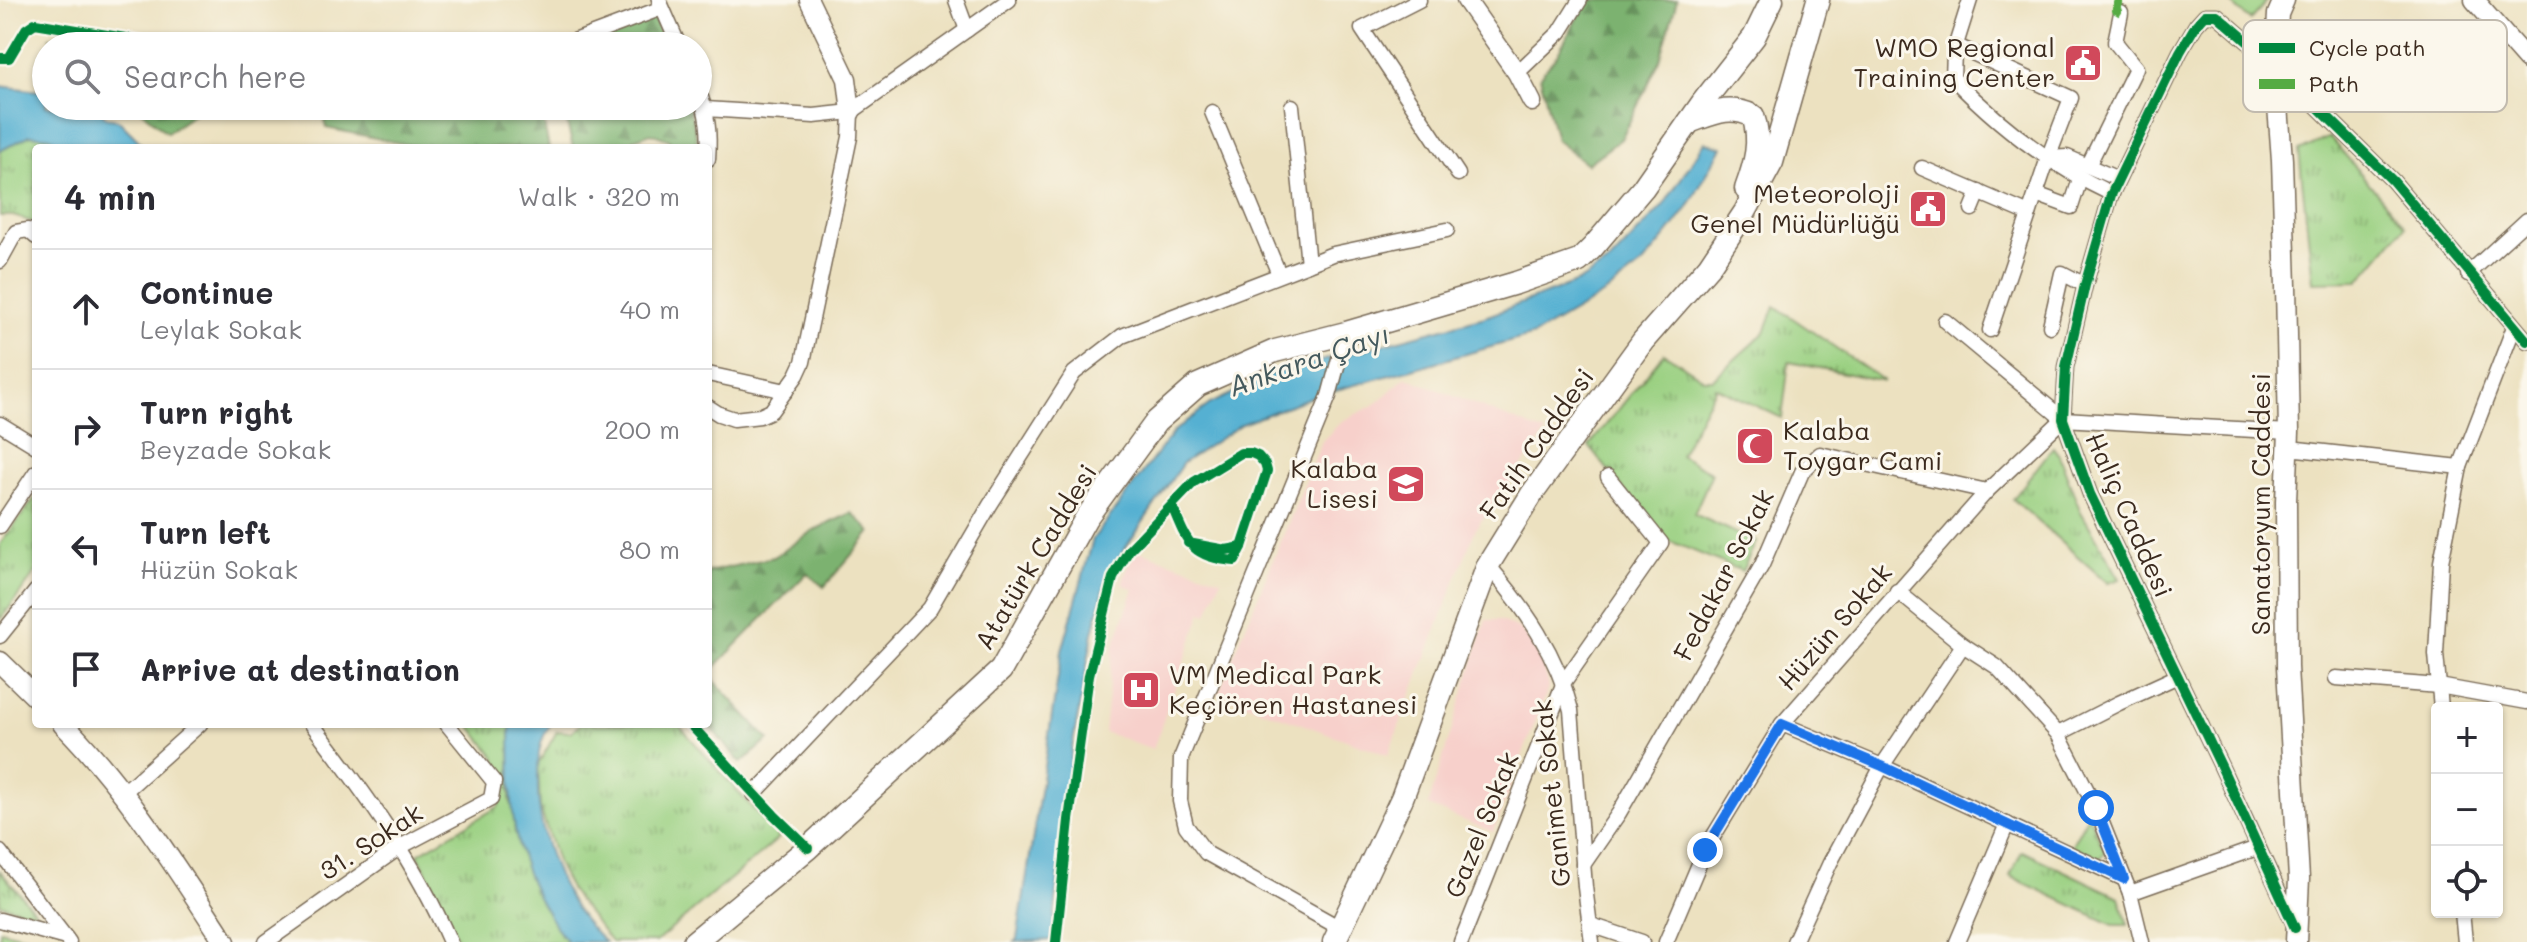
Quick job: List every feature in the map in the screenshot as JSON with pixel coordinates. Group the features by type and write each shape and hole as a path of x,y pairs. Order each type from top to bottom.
{"main road":[{"path":"1689,122 1754,37 1772,0"},
{"name":"Fatih Caddesi","path":"1337,935 1402,798 1488,565 1532,494 1643,341 1709,266 1729,237 1772,162 1818,0"},
{"name":"Sanatoryum Caddesi","path":"2278,20 2284,0"},
{"path":"1689,122 1725,109 1739,109 1753,116 1758,132 1753,171 1729,237"},
{"name":"Sanatoryum Caddesi","path":"2278,112 2283,175 2289,440 2286,501 2287,667 2299,879 2296,935"},
{"name":"Atatürk Caddesi","path":"694,942 808,848 1001,670 1086,518 1156,422 1198,385 1275,351 1344,342 1579,261 1643,188 1689,122"},
{"path":"0,662 32,693"},
{"path":"66,728 146,822 225,942"}],"street":[{"path":"712,410 734,419 748,419 771,411 803,362 847,152 851,112 847,79 809,0"},
{"path":"956,0 967,30"},
{"path":"712,109 814,116 851,112 1009,0"},
{"path":"1419,0 1362,29 1458,174"},
{"path":"1466,0 1517,73 1532,102"},
{"path":"1517,73 1560,32 1580,0"},
{"path":"1970,0 1955,45 1953,78 1989,115 2048,158 2067,157 2112,194"},
{"path":"2474,0 2492,20"},
{"path":"594,32 661,4 673,32"},
{"path":"2036,194 2071,207 2084,173 2136,68 2115,42 2121,13"},
{"name":"Haliç Caddesi","path":"2243,37 2217,15 2205,15 2196,25 2118,179 2085,285 2066,367 2063,419 2090,494 2178,676 2296,935"},
{"path":"2507,37 2527,60"},
{"path":"1955,45 2071,98 1990,330"},
{"path":"1292,106 1308,264"},
{"path":"1212,112 1279,274"},
{"path":"2323,112 2393,181 2527,341"},
{"path":"708,120 709,144"},
{"path":"1922,168 2029,214"},
{"path":"2084,173 2118,179"},
{"path":"1972,209 1979,192"},
{"path":"2468,274 2527,220"},
{"path":"754,794 930,608 990,505 1074,373 1122,336 1279,274 1333,254 1447,230"},
{"path":"0,261 16,232 32,234"},
{"path":"2050,326 2062,273 2085,285"},
{"path":"1945,321 2063,419 2289,440 2460,467"},
{"path":"2440,702 2436,654 2441,562 2460,467 2514,327"},
{"path":"1337,935 1206,853 1186,826 1180,801 1181,758 1329,396 1344,342"},
{"path":"712,375 786,391"},
{"name":"Hüzün Sokak","path":"1666,942 1705,850 1782,724 1987,491 2063,419"},
{"path":"0,424 32,444"},
{"name":"Fedakar Sokak","path":"1583,865 1619,813 1762,565 1802,472 1820,454 1987,491"},
{"name":"Gazel Sokak","path":"1461,942 1564,682 1661,543 1608,477"},
{"path":"0,526 32,478"},
{"name":"Ganimet Sokak","path":"1488,565 1517,599 1551,654 1564,682 1571,710 1592,942"},
{"path":"1897,591 1963,645 1997,667 2058,734 2096,808 2127,886 2142,942"},
{"path":"0,636 32,596"},
{"path":"1794,942 1830,863 1882,766 1963,645"},
{"path":"2058,734 2178,676"},
{"path":"2336,678 2439,686 2527,702"},
{"path":"1782,724 2007,824 2127,886 2257,848"},
{"path":"123,793 196,728"},
{"path":"315,728 378,810 436,908 450,942"},
{"name":"31. Sokak","path":"266,942 400,847 491,799 494,782 450,728"},
{"path":"1957,942 2007,824"},
{"path":"0,852 66,941"},
{"path":"2463,918 2465,942"},
{"path":"0,920 66,941"},
{"path":"1591,925 1642,942"}],"shaded area":[{"path":"1406,377 1546,433 1476,528 1388,755 1218,694 1322,441 1342,421 1374,405"},
{"name":"VM Medical Park Keçiören Hastanesi","path":"1134,549 1221,579 1208,614 1202,612 1153,749 1104,732 1113,648 1134,589 1122,584"},
{"path":"1486,620 1499,620 1521,630 1541,655 1549,686 1493,832 1428,806"}],"green space":[{"path":"1587,0 1677,0 1660,60 1621,139 1587,164 1556,140 1540,76 1557,55"},
{"path":"2227,0 2268,0 2250,20"},
{"path":"653,17 660,32 615,32"},
{"path":"152,120 185,120 167,133"},
{"path":"325,120 543,120 548,144 404,144 326,128"},
{"path":"566,120 692,120 697,139 696,144 671,144 670,140 651,133 634,139 630,144 572,144"},
{"path":"30,135 50,137 61,144 32,144 32,222 0,216 0,151"},
{"path":"2330,137 2405,226 2359,281 2313,282 2299,151"},
{"path":"1775,306 1884,381 1789,362 1782,418 1716,387 1680,455 1712,473 1694,514 1756,542 1742,571 1662,538 1589,446 1664,353 1704,379 1713,379 1765,332"},
{"path":"2053,447 2080,510 2120,579 2108,583 2013,499"},
{"path":"32,502 32,577 0,620 0,544"},
{"path":"852,513 871,532 824,587 807,573 712,670 712,571 774,557 814,530"},
{"path":"712,678 769,740 741,763 710,728"},
{"path":"472,728 511,728 510,800 561,935 568,942 459,942 418,854 499,806 496,758"},
{"path":"576,728 682,728 779,838 656,942 611,942 571,891 558,865 540,807 538,765 557,731 570,732"},
{"path":"2088,815 2105,851 2097,862 2069,850"},
{"path":"2022,851 2119,897 2128,925 2113,925 2010,876"},
{"path":"0,871 39,916 0,904"},
{"path":"0,930 41,940 43,942 0,942"}],"water":[{"path":"0,86 32,90 32,120 118,120 142,144 61,144 50,137 30,135 0,151"},
{"path":"1705,142 1722,147 1687,209 1643,264 1606,293 1534,335 1311,397 1242,424 1183,463 1108,574 1093,633 1072,748 1052,940 1014,942 1017,939 1062,651 1093,539 1174,431 1210,404 1272,374 1485,317 1578,282 1611,261 1663,206"},
{"path":"549,728 538,759 542,825 555,869 565,890 590,927 605,942 568,942 554,925 532,884 523,863 514,820 510,729"}],"marked path":[{"path":"2119,0 2116,10 2121,13"}],"cycle path":[{"path":"2243,37 2217,15 2205,15 2196,25 2111,195 2066,367 2063,419 2090,494 2295,928"},
{"path":"0,58 9,58 26,29 35,23 89,32"},
{"path":"2323,112 2393,181 2527,341"},
{"path":"1056,942 1089,675 1113,578 1129,550 1194,482 1241,453 1251,453 1258,456 1267,471 1242,547"},
{"path":"1172,506 1187,539 1193,546 1200,552 1235,561 1242,547 1226,550 1188,543"},
{"path":"694,728 808,848"}],"place":[{"name":"WMO Regional Training Center","path":"2083,63"},
{"name":"Meteoroloji Genel Müdürlüğü","path":"1928,209"},
{"name":"Kalaba Toygar Cami","path":"1755,446"},
{"name":"Kalaba Lisesi","path":"1406,484"},
{"name":"VM Medical Park Keçiören Hastanesi","path":"1141,690"}],"route":[{"path":"1705,850 1782,724 1882,766 2124,879 2096,808"}],"water label":[{"name":"Ankara Çayı","path":"1309,360"}]}
